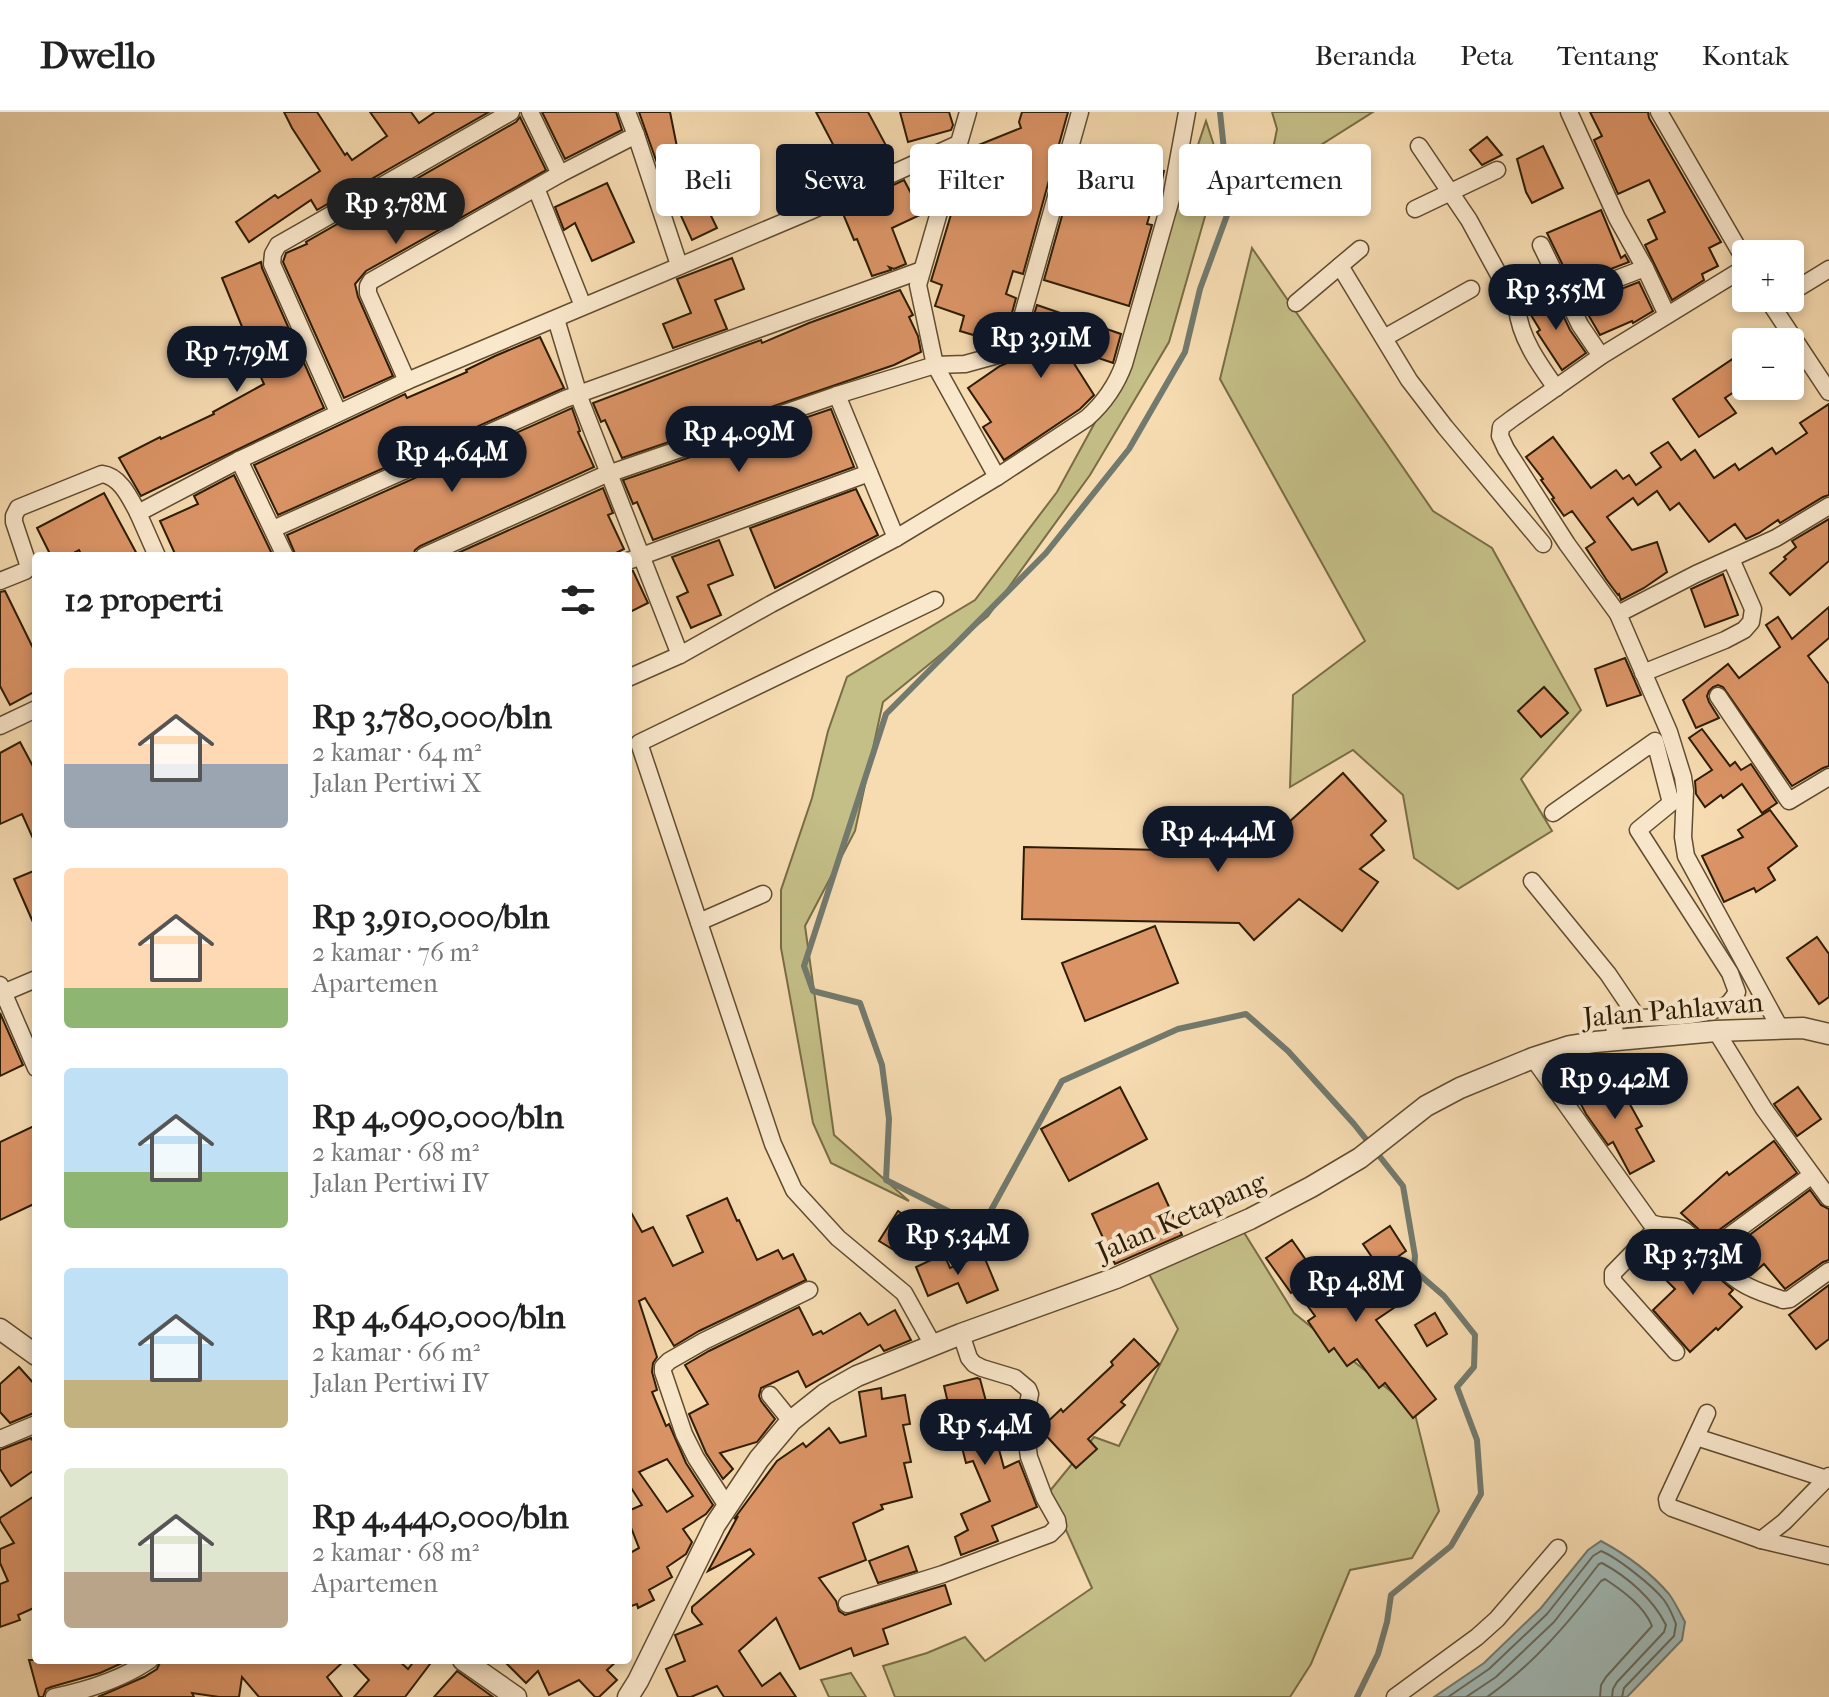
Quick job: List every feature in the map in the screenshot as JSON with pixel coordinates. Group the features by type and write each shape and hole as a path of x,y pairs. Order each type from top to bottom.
{"street":[{"path":"338,412 272,264 278,245 511,112"},
{"path":"530,112 560,174"},
{"path":"627,112 679,265"},
{"path":"433,552 610,474 837,395 935,365 965,364 1005,353 1017,335 1080,112"},
{"path":"632,676 680,655 896,538 1087,418 1108,397 1118,382 1171,199 1187,112"},
{"path":"1569,112 1617,218 1667,315"},
{"path":"1659,112 1732,240"},
{"path":"958,144 966,115"},
{"path":"407,381 368,293 371,281 560,174 636,135"},
{"path":"1419,146 1469,220 1517,308 1518,319 1535,357 1556,388"},
{"path":"138,513 338,412 910,166"},
{"path":"1415,209 1497,170"},
{"path":"536,188 583,306"},
{"path":"937,216 918,285 935,365 997,477"},
{"path":"1541,245 1580,325 1601,356"},
{"path":"1296,303 1360,249"},
{"path":"1340,266 1409,380 1445,427 1538,538 1552,521"},
{"path":"1566,296 1645,268"},
{"path":"1804,284 1829,269"},
{"path":"273,529 565,399 922,270"},
{"path":"1732,274 1601,356 1501,427 1500,436 1552,521 1618,614 1669,732 1683,777 1686,856 1780,1028"},
{"path":"1384,338 1471,289"},
{"path":"1780,312 1829,392"},
{"path":"556,319 579,395 610,474 635,559 680,655"},
{"path":"837,395 896,538"},
{"path":"239,460 283,552"},
{"path":"635,559 869,473"},
{"path":"0,581 29,567 14,522 18,508 102,474 115,479 130,497 155,552"},
{"path":"1618,614 1776,538 1829,506"},
{"path":"1643,673 1725,640 1744,630 1751,622 1753,609 1731,559"},
{"path":"933,1345 904,1293 838,1238 794,1190 773,1144 639,743 935,600"},
{"path":"1718,696 1789,801 1829,777"},
{"path":"0,726 32,711"},
{"path":"1553,813 1655,741 1671,803 1638,830 1730,973 1737,992 1728,1005 1696,1015 1614,1020 1615,1039"},
{"path":"1532,881 1608,974 1637,1017"},
{"path":"699,922 763,894"},
{"path":"32,980 2,989 32,1059"},
{"name":"Jalan Pahlawan","path":"1360,1158 1426,1106 1460,1088 1570,1046 1615,1039 1780,1028 1803,1028 1829,1034"},
{"path":"1716,1031 1764,1109 1829,1198"},
{"path":"1533,1058 1650,1222 1658,1227 1683,1229 1742,1284 1787,1301 1829,1271"},
{"name":"Jalan Ketapang","path":"628,1697 727,1506 759,1459 791,1421 825,1394 857,1376 933,1345 1054,1302 1199,1242 1311,1187 1360,1158"},
{"path":"1706,1253 1812,1175"},
{"path":"1658,1227 1612,1277 1676,1352"},
{"path":"727,1506 684,1434 663,1367 704,1341 809,1290"},
{"path":"0,1329 32,1352"},
{"path":"847,1604 943,1574 1050,1534 1058,1526 1029,1457 1024,1422 1030,1394 1028,1389 1015,1378 974,1364 961,1334"},
{"path":"770,1395 791,1421"},
{"path":"1707,1413 1667,1499 1668,1505 1761,1540 1829,1556"},
{"path":"0,1439 32,1426"},
{"path":"1696,1437 1828,1477 1784,1522 1761,1540"},
{"path":"1395,1697 1497,1619 1558,1548"},
{"path":"54,1697 102,1684 130,1673 141,1664"},
{"path":"469,1664 516,1697"}],"shaded area":[{"path":"1272,112 1373,112 1322,144 1274,144 1277,129"},
{"path":"1206,121 1213,144 1198,144"},
{"path":"1179,202 1179,216 1205,216 1169,342 1090,475 988,616 883,702 855,831 805,926 834,1135 909,1201 831,1163 813,1123 781,948 781,890 847,677 975,600 1057,492 1122,373"},
{"path":"1252,248 1433,511 1492,548 1581,710 1521,779 1552,831 1458,889 1414,858 1403,795 1353,750 1290,787 1293,695 1365,641 1220,379"},
{"path":"1240,1226 1294,1313 1414,1410 1439,1511 1412,1558 1350,1570 1311,1664 1290,1697 895,1697 883,1666 927,1653 965,1637 985,1661 1092,1588 1049,1492 1094,1437 1119,1446 1178,1329 1148,1272"},
{"path":"851,1673 866,1697 829,1697 821,1680"}],"water":[{"path":"1601,1541 1654,1579 1669,1594 1685,1622 1682,1640 1627,1697 1434,1697 1484,1663 1541,1608 1588,1550"}],"building":[{"path":"284,112 317,112 345,155 347,153 352,160 387,136 370,112 411,112 419,123 435,112 489,112 317,210 311,200 249,242 236,222 275,195 278,198 320,171"},
{"path":"542,112 616,112 622,130 565,159"},
{"path":"639,112 670,112 676,144 656,144 656,160"},
{"path":"816,112 868,112 885,144 833,144"},
{"path":"900,112 949,112 953,125 951,130 908,142"},
{"path":"1022,112 1068,112 1059,144 1048,144 1048,184 1023,274 1013,271 1006,294 1016,298 1007,331 1000,343 960,331 964,316 935,306 942,285 931,281 951,216 1032,216 1032,144 981,144 1021,128"},
{"path":"1590,112 1648,112 1721,242 1709,248 1718,266 1702,274 1704,280 1672,300 1645,245 1657,239 1648,220 1665,212 1649,180 1618,194 1594,140 1602,136"},
{"path":"520,117 546,170 366,271 355,284 393,376 344,398 283,262 286,253 307,244"},
{"path":"1487,137 1502,155 1482,165 1470,150"},
{"path":"1543,146 1563,188 1532,203 1517,159"},
{"path":"904,180 910,191 910,216 918,216 892,228 906,264 894,269 889,267 891,270 872,276 844,216 894,216 894,185"},
{"path":"607,183 634,242 592,261 575,223 564,230 555,207"},
{"path":"1601,210 1621,258 1625,255 1629,262 1572,284 1547,233"},
{"path":"681,216 711,216 717,228 692,240"},
{"path":"1062,216 1149,216 1147,224 1152,225 1129,306 1044,280"},
{"path":"732,258 744,289 715,300 727,329 673,348 663,324 691,313 677,279"},
{"path":"261,262 324,408 141,496 119,458 214,414 264,384 222,278"},
{"path":"1639,282 1653,311 1633,323 1600,335 1582,304"},
{"path":"900,290 913,315 909,317 921,352 894,365 622,458 605,420 601,422 593,403 761,340 762,343"},
{"path":"1553,294 1570,330 1586,353 1562,370 1537,332 1540,330 1528,310"},
{"path":"1037,305 1121,334 1113,363 1063,346 1094,395 1080,409 1004,460 983,427 991,422 968,388 1012,361 1023,350"},
{"path":"540,337 564,388 278,515 254,465 405,394 407,398"},
{"path":"1732,359 1732,393 1725,398 1736,413 1699,437 1673,399"},
{"path":"1829,404 1829,495 1780,523 1778,520 1746,539 1735,524 1709,542 1679,503 1670,510 1657,491 1638,505 1633,498 1607,517 1632,550 1657,542 1667,572 1621,600 1586,548 1595,542 1572,511 1564,516 1526,457 1553,437 1591,488 1616,470 1623,479 1629,475 1636,485 1661,467 1651,453 1668,442 1681,460 1695,450 1714,478 1735,464 1739,470 1772,448 1776,454 1807,433 1800,423"},
{"path":"572,408 578,432 594,467 420,546 414,552 294,552 287,535"},
{"path":"831,409 854,467 653,540 637,502 633,504 623,480"},
{"path":"234,475 271,552 174,552 160,521 198,504 194,496"},
{"path":"603,488 613,513 608,515 624,549 618,552 460,552"},
{"path":"856,489 878,535 775,588 750,528"},
{"path":"104,493 136,552 49,552 37,528"},
{"path":"1829,519 1829,561 1790,595 1770,573 1796,547 1792,541"},
{"path":"719,540 733,575 708,585 721,615 691,628 677,597 688,592 672,557"},
{"path":"632,571 648,603 632,611"},
{"path":"1723,574 1738,615 1705,627 1691,589"},
{"path":"5,591 32,646 32,693 10,705 0,686 0,592"},
{"path":"1829,607 1829,638 1808,656 1829,684 1829,766 1792,786 1723,687 1713,687 1707,696 1719,718 1696,728 1683,700 1728,664 1739,678 1780,647 1766,625 1778,617 1792,639"},
{"path":"1625,658 1641,695 1607,706 1595,669"},
{"path":"1544,687 1568,713 1541,737 1518,711"},
{"path":"1702,729 1730,766 1735,762 1741,770 1751,764 1777,803 1762,813 1742,784 1705,807 1696,794 1695,781 1712,770 1689,738"},
{"path":"20,742 32,764 32,836 22,814 0,824 0,753"},
{"path":"1343,773 1386,821 1371,835 1384,850 1360,869 1378,882 1342,931 1299,899 1254,940 1239,923 1022,919 1024,847 1256,852"},
{"path":"1770,810 1797,846 1768,868 1775,880 1756,892 1754,888 1724,902 1702,856 1743,837 1738,830"},
{"path":"32,872 32,920 14,879"},
{"path":"1155,926 1178,983 1085,1021 1062,963"},
{"path":"1817,937 1829,954 1829,997 1819,1004 1787,958"},
{"path":"0,1013 23,1065 0,1076"},
{"path":"1612,1072 1642,1126 1636,1129 1654,1161 1630,1174 1613,1142 1608,1145 1575,1093"},
{"path":"1120,1087 1147,1139 1069,1181 1041,1129"},
{"path":"1798,1087 1821,1119 1797,1136 1774,1104"},
{"path":"32,1127 32,1205 0,1220 0,1142"},
{"path":"1774,1141 1797,1173 1708,1238 1681,1213 1727,1172 1729,1175"},
{"path":"1158,1183 1182,1235 1115,1264 1092,1214"},
{"path":"1810,1190 1821,1205 1829,1209 1829,1260 1785,1289 1764,1264 1751,1275 1724,1254"},
{"path":"727,1198 757,1260 778,1250 783,1259 793,1254 806,1280 674,1346 645,1298 639,1301 657,1357 652,1372 657,1390 652,1392 666,1426 669,1424 686,1463 713,1505 706,1514 683,1529 692,1542 686,1554 667,1567 672,1577 649,1590 654,1600 638,1608 637,1604 632,1606 632,1552 639,1548 632,1530 632,1509 642,1505 632,1489 632,1214 642,1232 653,1227 673,1266 703,1252 687,1216","holes":["667,1459 693,1496 667,1512 639,1472"]},
{"path":"898,1211 926,1228 907,1258 879,1241"},
{"path":"1390,1226 1406,1251 1380,1269 1363,1244"},
{"path":"1292,1240 1338,1301 1389,1266 1410,1297 1376,1320 1436,1399 1413,1418 1385,1383 1379,1388 1357,1359 1347,1366 1334,1348 1329,1352 1308,1321 1315,1316 1296,1290 1291,1293 1266,1258"},
{"path":"1679,1240 1733,1290 1729,1294 1742,1307 1690,1352 1653,1310 1675,1289 1652,1266"},
{"path":"944,1254 950,1268 983,1254 998,1290 967,1303 958,1283 928,1296 916,1267"},
{"path":"1829,1285 1829,1339 1816,1349 1789,1315"},
{"path":"799,1307 813,1335 821,1331 823,1334 860,1313 868,1325 895,1310 911,1340 884,1351 880,1345 806,1387 798,1371 761,1388 761,1401 775,1419 757,1442 720,1453 733,1469 723,1479 706,1453 689,1414 708,1404 685,1365"},
{"path":"1435,1313 1447,1334 1427,1346 1415,1325"},
{"path":"1134,1339 1159,1364 1121,1402 1125,1405 1088,1439 1097,1449 1076,1468 1040,1429 1113,1365 1111,1362"},
{"path":"19,1367 32,1382 32,1414 10,1423 0,1412 0,1384"},
{"path":"980,1379 1004,1468 1019,1461 1037,1507 992,1526 998,1541 961,1555 955,1537 968,1530 961,1514 990,1501 973,1461 966,1463 944,1386"},
{"path":"881,1388 882,1399 905,1395 910,1424 903,1425 911,1462 904,1463 912,1497 881,1505 883,1509 853,1523 866,1560 819,1578 836,1601 839,1611 845,1615 945,1585 951,1604 883,1629 888,1644 854,1656 851,1648 800,1669 776,1618 739,1651 762,1686 780,1673 796,1697 724,1697 717,1686 691,1697 678,1697 666,1669 685,1661 675,1635 702,1624 692,1612 692,1607 754,1554 750,1549 708,1571 738,1516 734,1519 777,1461 803,1443 806,1447 829,1428 840,1443 866,1436 859,1392"},
{"path":"31,1438 32,1472 11,1486 0,1469 0,1450"},
{"path":"32,1498 32,1609 18,1615 20,1620 0,1627 0,1584 8,1581 0,1563 0,1549 14,1543 0,1518"},
{"path":"908,1546 917,1571 878,1583 869,1561"},
{"path":"29,1660 32,1664 120,1664 46,1689 43,1697 39,1697"},
{"path":"159,1664 341,1664 327,1677 342,1697 259,1697 242,1677 239,1697 192,1693 194,1697 98,1697 157,1669"},
{"path":"354,1664 402,1664 408,1669 412,1664 430,1664 405,1697 354,1697 369,1680"},
{"path":"507,1664 614,1664 607,1670 617,1680 599,1697 595,1697 579,1680 549,1695 538,1671 526,1683"},
{"path":"457,1671 493,1697 434,1697"}],"waterway":[{"path":"1220,112 1230,207 1200,289 1185,352 1129,449 1046,553 886,714 804,966 813,991 860,1003 882,1065 889,1119 886,1180 962,1218 989,1214 1062,1081 1178,1029 1246,1014 1288,1051 1354,1124 1403,1186 1415,1256 1414,1270 1444,1296 1475,1335 1474,1367 1457,1387 1477,1440 1481,1494 1451,1546 1391,1595 1378,1654 1357,1697"}]}
